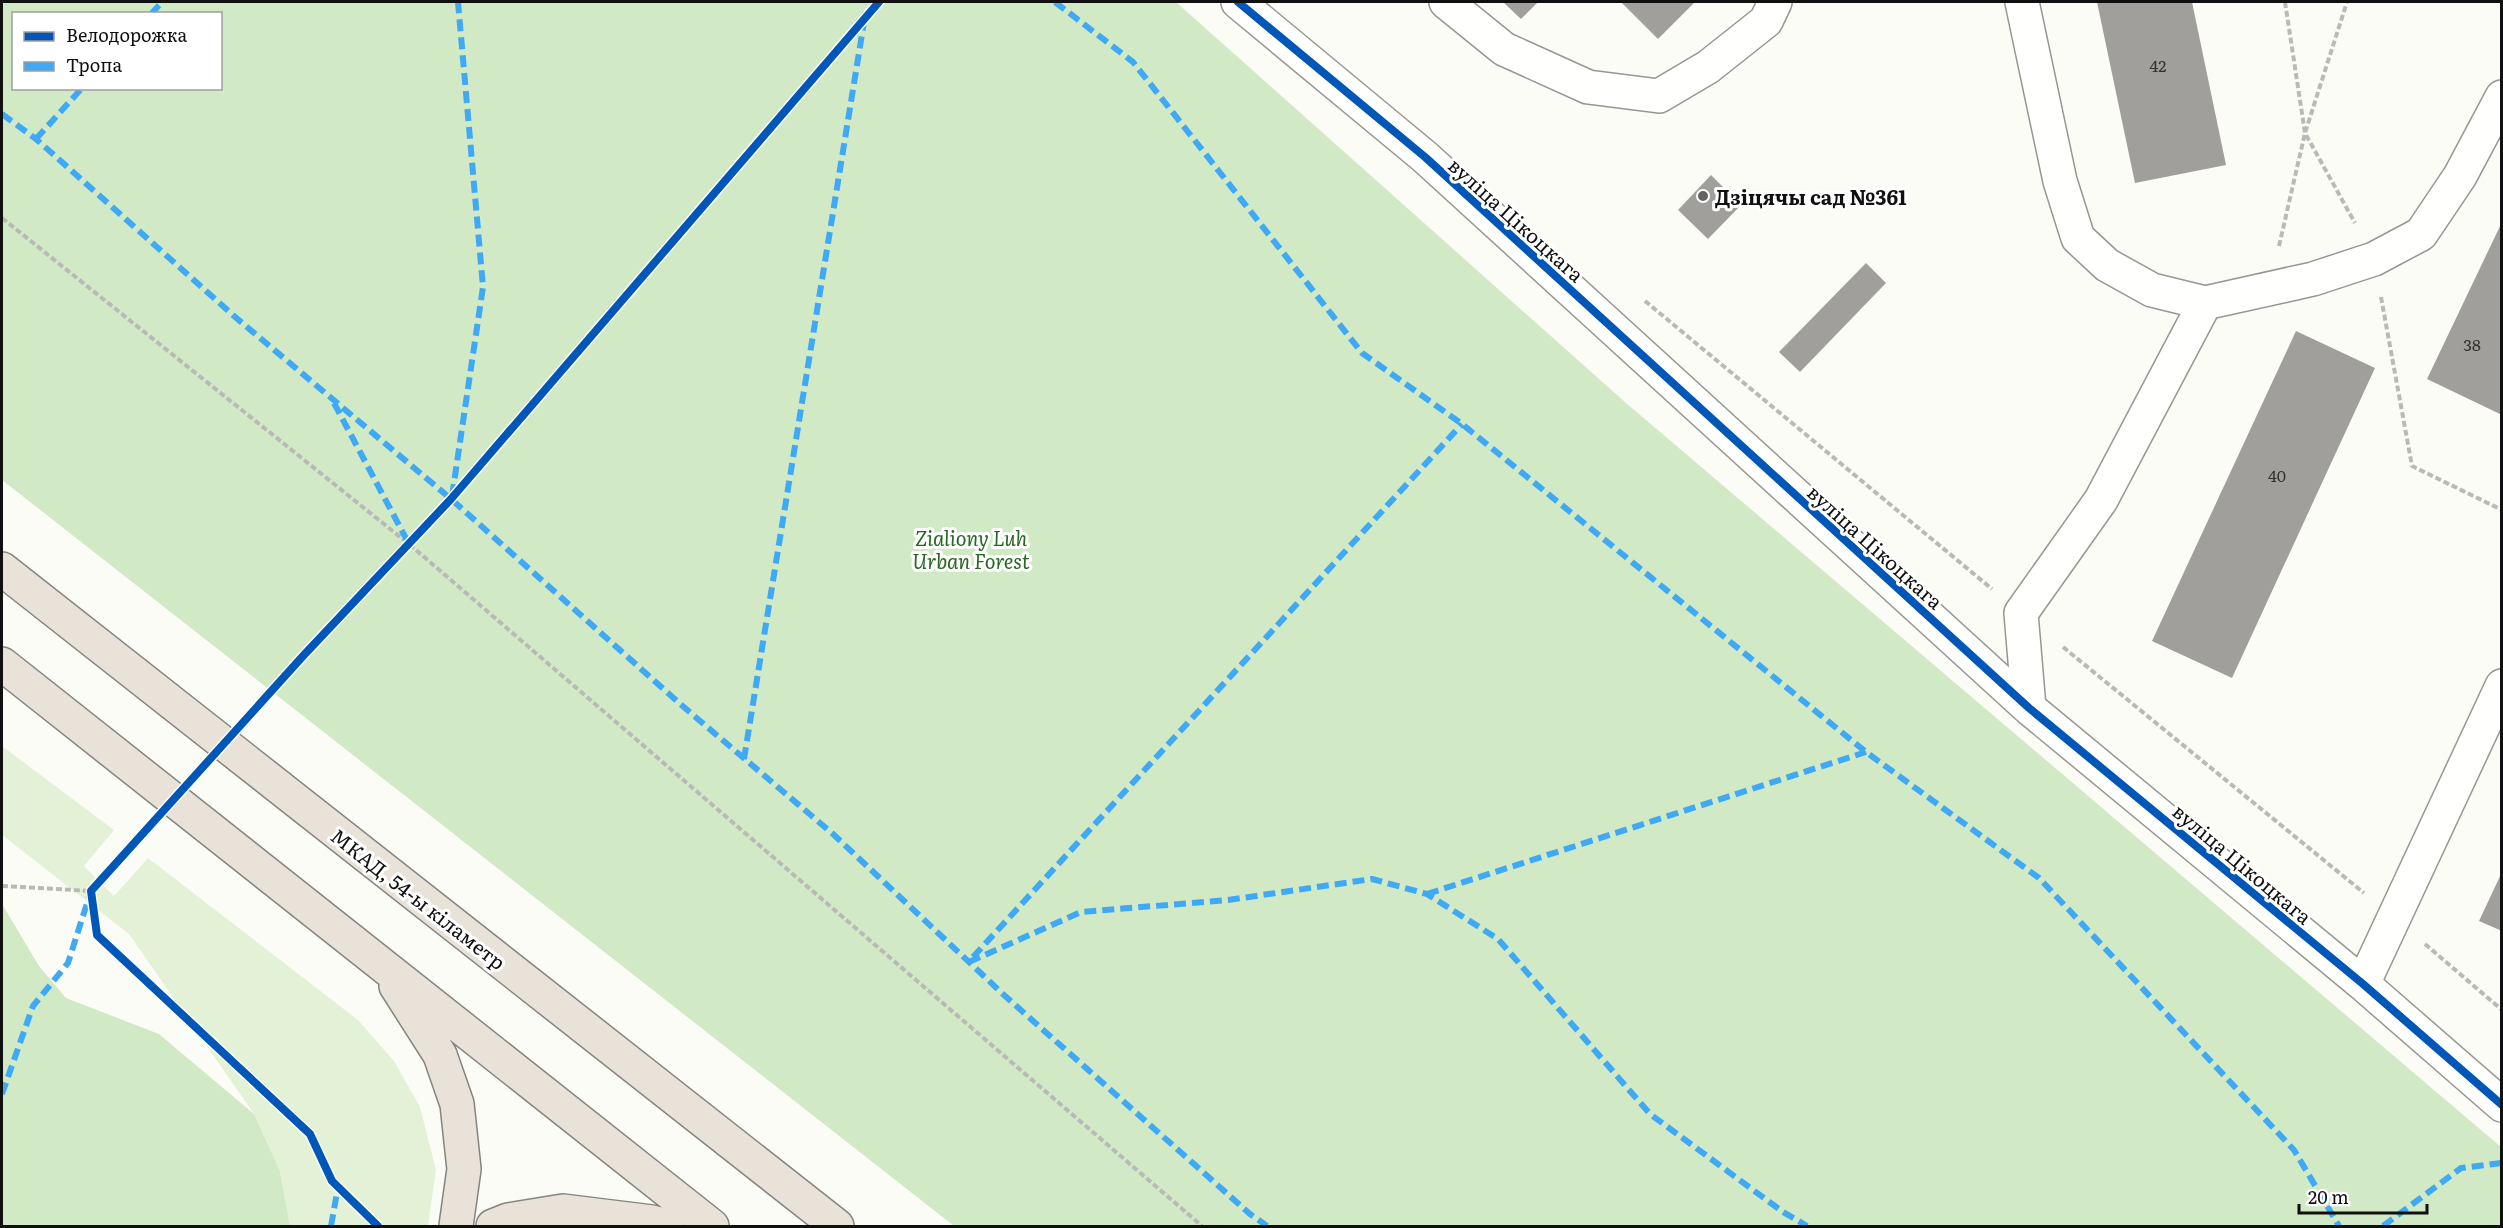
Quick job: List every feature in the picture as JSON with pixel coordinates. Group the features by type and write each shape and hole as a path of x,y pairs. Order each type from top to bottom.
{"highway":[{"name":"МКАД, 54-ы кіламетр","path":"2,569 837,1227"},
{"path":"2,664 712,1227"},
{"path":"382,964 440,1055 457,1104 464,1169 456,1227"},
{"path":"493,1227 508,1220 562,1211 652,1222 667,1227"}],"street":[{"name":"вуліца Цікоцкага","path":"1238,2 1425,157 2029,708 2363,984 2502,1105"},
{"path":"1446,2 1504,49 1588,87 1659,96 1708,67 1766,21 1774,2"},
{"path":"2022,2 2060,181 2078,237 2107,265 2152,290 2205,303 2313,279 2374,259 2421,234 2460,176 2502,97"},
{"path":"2029,708 2021,613 2101,500 2205,303"},
{"path":"2363,984 2502,686"}],"path":[{"path":"303,656 452,499 879,2"},
{"path":"2285,2 2305,133 2374,259 2412,466 2502,510"},
{"path":"2269,290 2305,133 2347,2"},
{"path":"2,219 409,544 1202,1227"},
{"path":"1645,301 2021,613 2394,917 2502,1010"},
{"path":"2,886 91,891"}],"green space":[{"name":"Zialiony Luh Urban Forest","path":"2,2 1176,2 1626,403 2501,1147 2501,1226 954,1226 2,480"},
{"path":"2,746 114,830 84,866 114,896 148,858 358,1020 394,1061 420,1107 436,1170 428,1226 290,1226 280,1171 254,1114 129,934 2,835"},
{"path":"2,904 39,966 66,998 159,1034 254,1114 280,1171 290,1226 2,1226"}],"building":[{"path":"1503,2 1538,2 1521,19"},
{"path":"1621,2 1695,2 1658,39"},
{"path":"2097,2 2192,2 2226,165 2135,183"},
{"path":"1711,175 1741,205 1708,239 1678,210"},
{"path":"2502,222 2502,415 2427,379"},
{"path":"1866,263 1886,283 1800,372 1779,352"},
{"path":"2296,331 2375,368 2232,678 2152,641"},
{"path":"2502,872 2502,931 2479,921"}],"marked path":[{"path":"153,12 162,2"},
{"path":"452,496 483,287 458,2"},
{"path":"1055,2 1133,62 1362,353 1462,424 1866,752 2039,878 2294,1150 2339,1226"},
{"path":"744,759 864,22"},
{"path":"36,139 80,90"},
{"path":"2,114 36,139 234,316 451,499 679,703 833,834 1004,995 1250,1214 1267,1226"},
{"path":"334,403 409,544"},
{"path":"973,957 1462,424"},
{"path":"1427,894 1866,752"},
{"path":"969,962 1081,912 1228,900 1372,879 1427,894 1498,939 1650,1114 1783,1212 1807,1226"},
{"path":"2,1094 33,1006 68,963 89,897"},
{"path":"2383,1226 2461,1168 2502,1163"},
{"path":"331,1226 338,1187"}],"cycle path":[{"path":"378,1226 332,1181 310,1134 97,935 91,891 303,656 451,499 879,2"},
{"path":"1238,2 1425,157 2029,708 2363,984 2502,1105"}],"place":[{"name":"Дзіцячы сад №361","path":"1703,196"}]}
